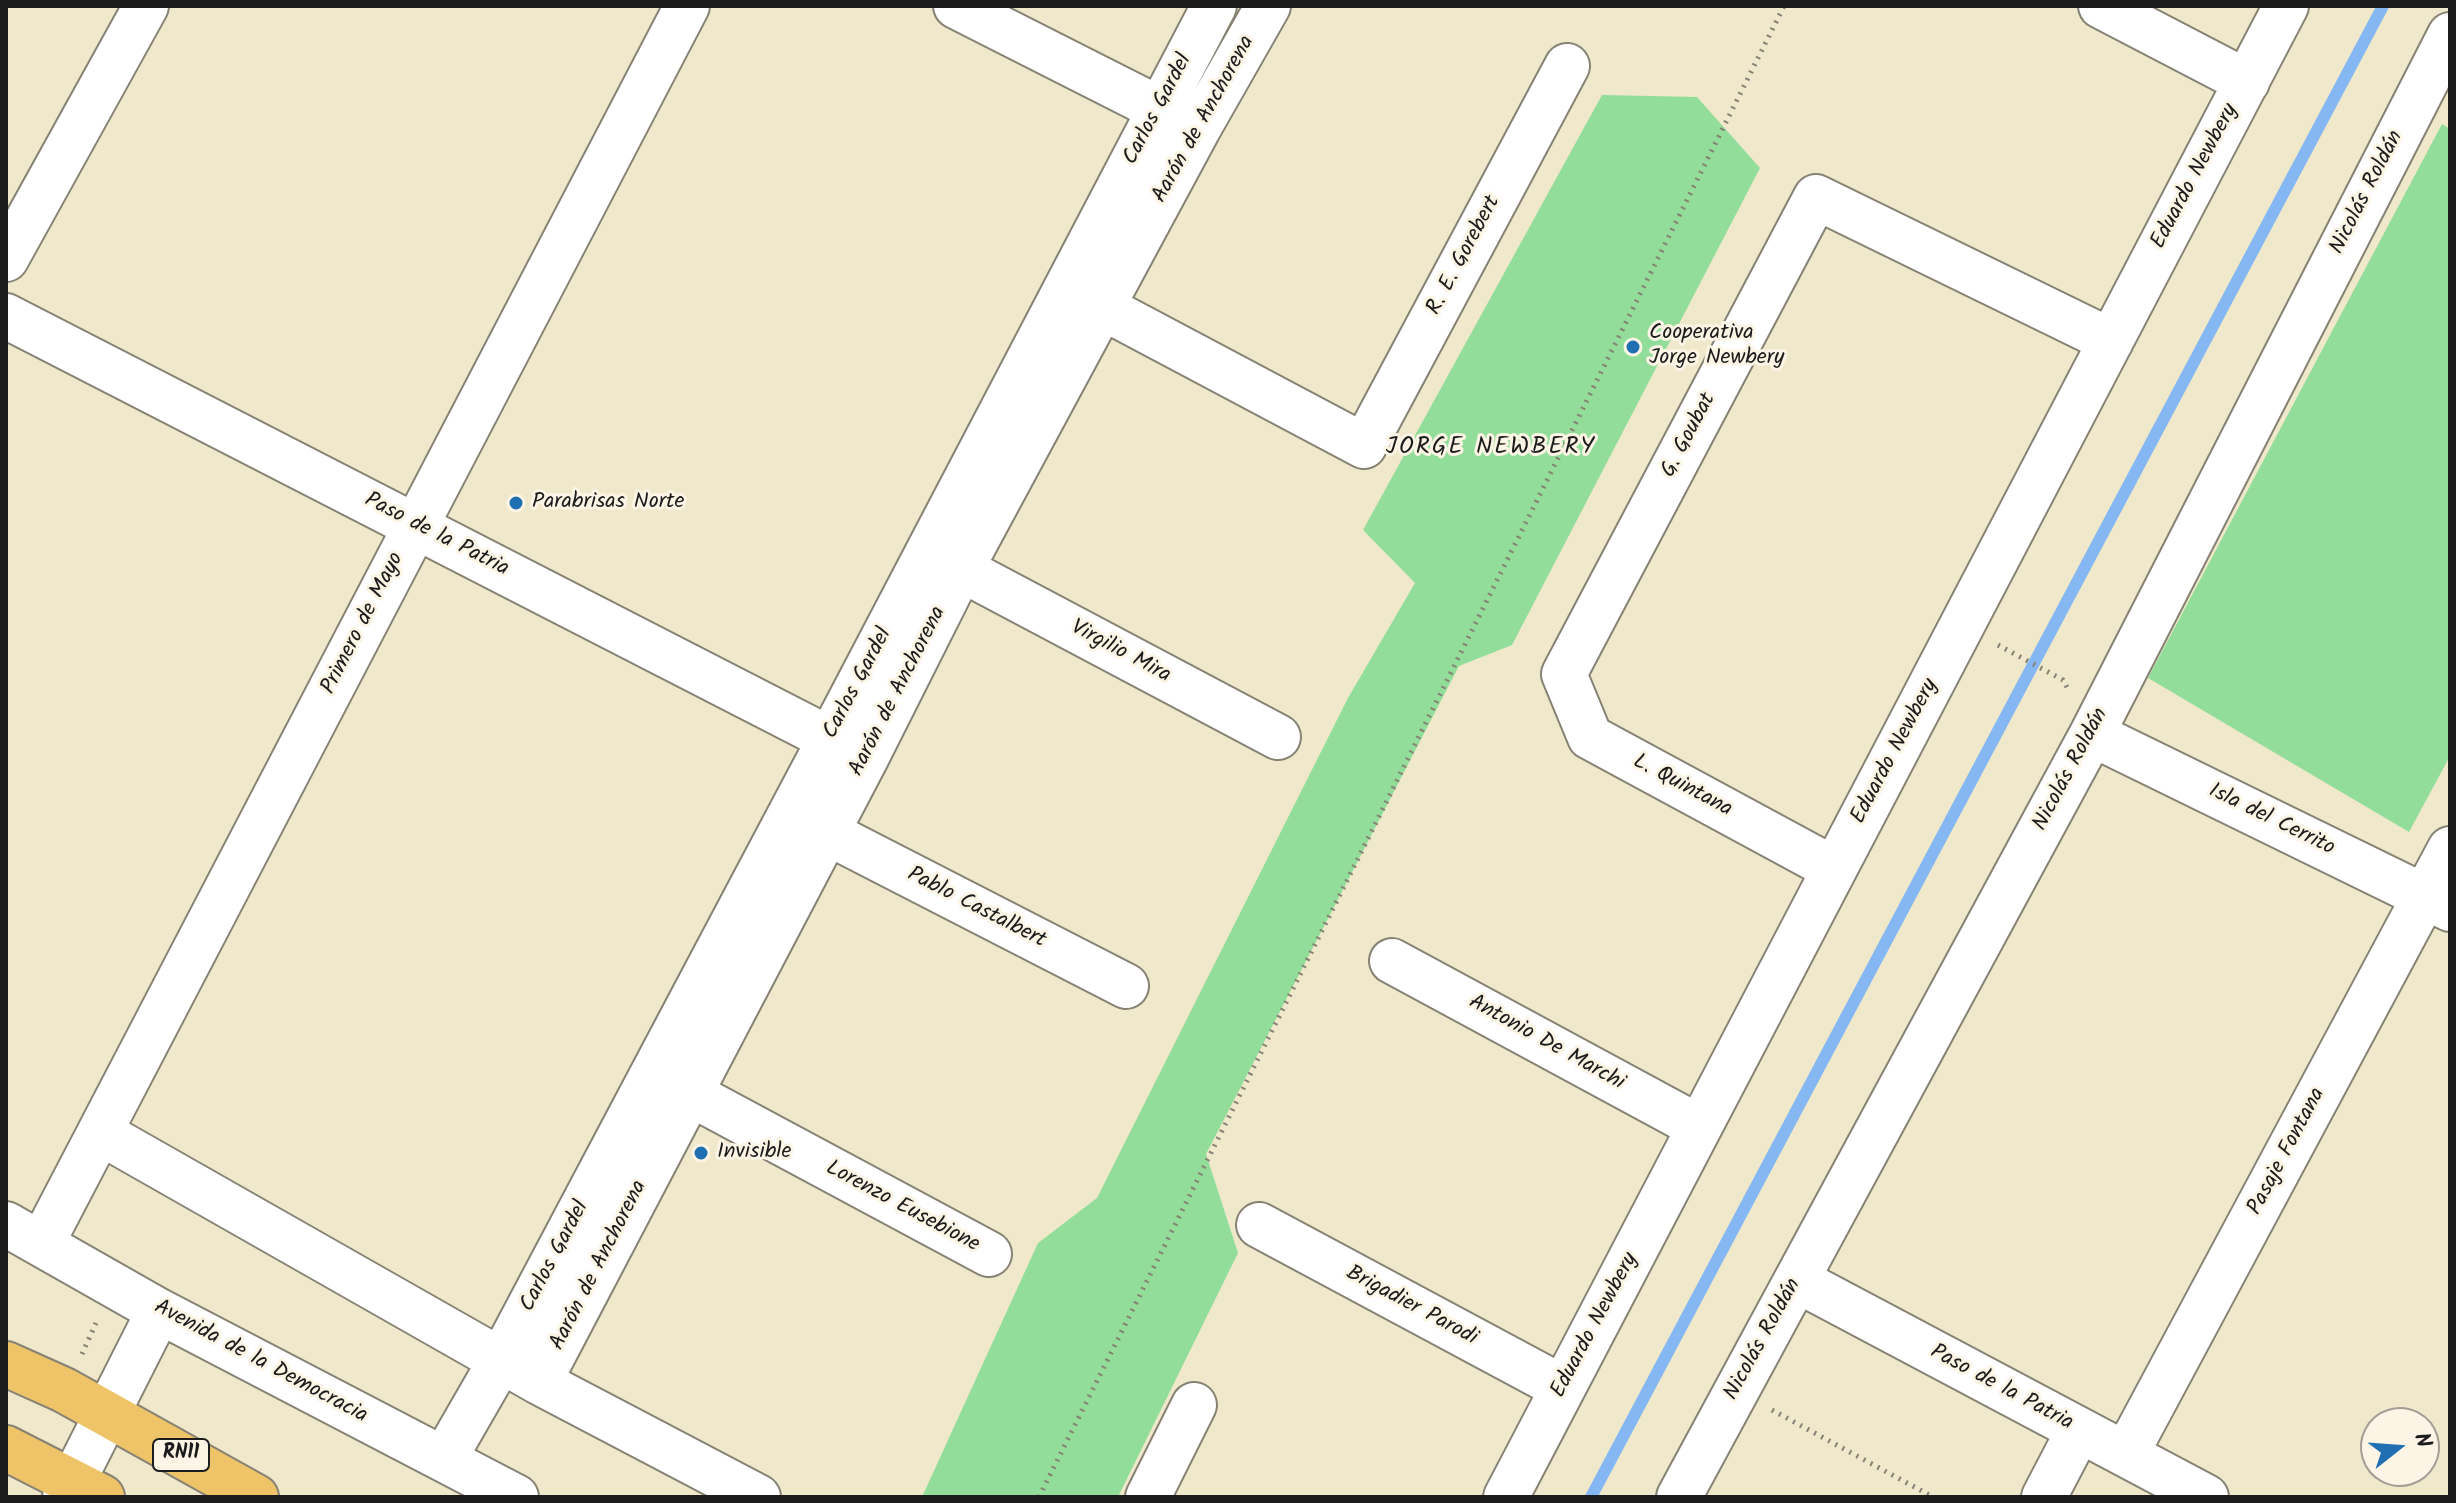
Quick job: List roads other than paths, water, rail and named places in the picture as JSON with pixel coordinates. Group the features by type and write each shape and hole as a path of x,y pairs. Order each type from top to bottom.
{"highway":[{"name":"RN11","path":"6,1364 107,1414 256,1497"},
{"path":"6,1448 80,1492"}],"street":[{"path":"6,259 146,6"},
{"name":"Primero de Mayo","path":"24,1233 101,1133 687,6"},
{"path":"956,6 1198,129"},
{"name":"Carlos Gardel","path":"444,1459 848,748 1160,108 1214,6"},
{"name":"Aarón de Anchorena","path":"539,1382 826,832 848,748 961,569 1198,129 1268,6"},
{"path":"2101,6 2247,82"},
{"name":"Eduardo Newbery","path":"1506,1497 2286,6"},
{"name":"Nicolás Roldán","path":"1679,1497 2435,99 2450,35"},
{"name":"R. E. Gorebert","path":"1104,308 1364,446 1567,66"},
{"name":"G. Goubat","path":"1564,674 1816,197 2111,341"},
{"name":"Paso de la Patria","path":"6,316 848,748"},
{"name":"Virgilio Mira","path":"961,569 1278,737"},
{"name":"L. Quintana","path":"1564,674 1590,737 1834,869"},
{"name":"Isla del Cerrito","path":"2092,734 2438,903"},
{"name":"Pablo Castalbert","path":"826,832 1126,986"},
{"name":"Pasaje Fontana","path":"2126,1454 2438,903 2450,849"},
{"name":"Antonio De Marchi","path":"1392,961 1699,1127"},
{"name":"Lorenzo Eusebione","path":"689,1093 989,1254"},
{"path":"101,1133 539,1382 758,1497"},
{"name":"Brigadier Parodi","path":"1259,1225 1563,1388"},
{"name":"Avenida de la Democracia","path":"24,1233 159,1311 516,1497"},
{"name":"Paso de la Patria","path":"1797,1280 2206,1497"},
{"path":"80,1492 107,1414 159,1311"},
{"path":"1148,1497 1194,1405"},
{"path":"2044,1497 2079,1430"}],"waterway":[{"path":"1591,1497 2383,6"}],"place":[{"name":"Cooperativa Jorge Newbery","path":"1633,347"},
{"name":"Parabrisas Norte","path":"516,503"},
{"name":"Invisible","path":"701,1153"}],"district":[{"name":"JORGE NEWBERY","path":"1491,449"}]}
